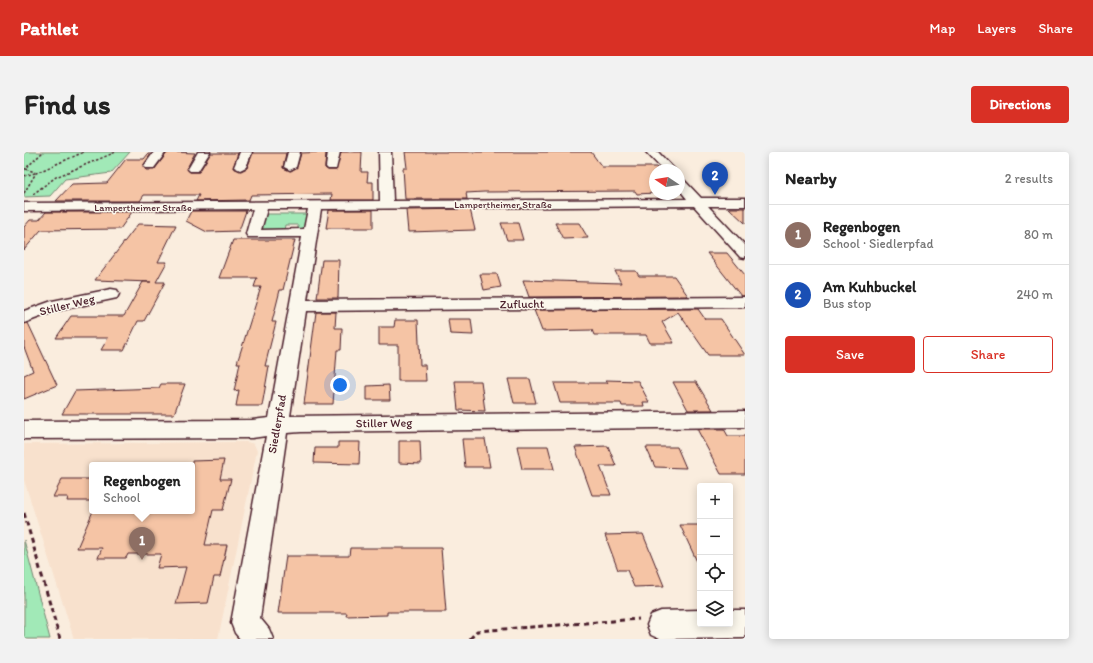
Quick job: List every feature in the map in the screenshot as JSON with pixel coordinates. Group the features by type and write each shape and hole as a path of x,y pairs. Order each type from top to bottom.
{"street":[{"path":"150,166 160,152"},
{"path":"194,169 204,152"},
{"path":"240,167 246,152"},
{"path":"290,167 294,152"},
{"path":"332,167 334,152"},
{"path":"385,152 387,205"},
{"path":"652,152 663,164"},
{"path":"685,189 745,254"},
{"name":"Lampertheimer Straße","path":"24,207 745,202"},
{"name":"Siedlerpfad","path":"259,639 245,623 309,233 315,205"},
{"path":"261,206 253,234 309,233"},
{"name":"Stiller Weg","path":"24,317 52,306 111,294"},
{"name":"Zuflucht","path":"298,306 745,302"},
{"name":"Stiller Weg","path":"24,430 252,429 301,423 745,419"},
{"path":"661,625 745,624"}],"path":[{"path":"25,170 43,152"},
{"path":"24,176 84,152"},
{"path":"32,195 56,177 116,152"},
{"path":"101,154 106,157"},
{"path":"25,170 36,172"},
{"path":"24,193 36,172"},
{"path":"24,513 60,639"},
{"path":"470,639 478,631 647,618 661,625"}],"shaded area":[{"path":"247,442 254,444 257,451 218,639 74,639 24,480 24,444"}],"green space":[{"path":"24,152 130,152 111,173 65,179 50,196 24,197"},
{"path":"262,214 307,214 305,229 298,229 298,225 285,225 284,231 265,231 259,229"},
{"path":"24,540 50,639 24,639"}],"building":[{"path":"326,152 325,168 328,170 336,170 341,152 362,152 361,172 368,172 367,182 373,182 373,200 331,200 332,194 251,195 249,200 196,201 199,195 144,195 140,201 56,201 72,184 107,183 126,159 144,159 148,154 151,154 143,166 146,170 154,170 167,153 195,153 187,168 190,172 199,172 211,153 238,153 233,168 241,171 247,168 253,153 286,153 283,168 291,171 297,167 301,153"},
{"path":"405,152 591,152 602,167 649,167 649,193 637,194 635,191 484,192 466,193 467,199 405,199 403,168 407,168"},
{"path":"729,208 745,208 745,223"},
{"path":"470,209 475,230 408,232 406,210"},
{"path":"329,210 373,210 373,228 326,228"},
{"path":"191,211 246,211 239,231 207,232 186,221"},
{"path":"46,212 132,212 120,229 41,230 24,250 24,227 30,220 39,220"},
{"path":"501,223 518,223 523,240 507,240"},
{"path":"555,223 579,223 588,238 563,239"},
{"path":"138,224 176,225 158,262 167,262 156,282 165,282 144,321 138,321 124,350 101,350 108,338 56,338 71,316 124,316 143,282 151,282 95,280"},
{"path":"233,240 295,240 283,290 280,290 272,322 276,322 265,366 269,366 262,406 236,406 239,390 234,391 240,363 237,363 261,287 254,287 257,278 219,278"},
{"path":"707,253 727,253 745,275 745,296 741,296"},
{"path":"322,260 339,260 338,298 317,298"},
{"path":"615,271 636,271 639,276 674,276 688,296 529,297 523,280 621,283"},
{"path":"480,274 497,274 501,287 484,290"},
{"path":"698,309 705,319 721,319 745,355 708,355 678,312 662,322 674,343 650,343 646,335 594,335 592,330 542,331 534,310"},
{"path":"316,312 336,312 335,328 342,328 341,350 337,350 333,404 304,404"},
{"path":"448,319 471,319 473,335 450,334"},
{"path":"395,320 418,320 420,365 425,365 426,381 398,381 398,345 379,345 379,327 394,327"},
{"path":"28,323 57,385 24,399 24,375 33,371 24,347 24,324"},
{"path":"508,379 530,379 536,403 514,403"},
{"path":"606,380 638,381 649,402 643,402 644,406 622,406 621,403 560,403 554,383 608,383"},
{"path":"455,381 481,381 485,411 458,410"},
{"path":"673,382 696,382 713,410 688,410"},
{"path":"161,384 185,384 174,414 62,414 75,391 159,388"},
{"path":"389,385 390,400 367,400 367,386"},
{"path":"697,429 724,429 728,436 745,436 745,474 721,474"},
{"path":"462,439 485,439 490,467 465,467"},
{"path":"399,441 420,441 421,464 399,463"},
{"path":"338,442 360,442 359,464 314,463 315,448 338,448"},
{"path":"517,446 548,446 554,469 522,469"},
{"path":"608,446 616,466 600,466 611,495 592,495 575,447"},
{"path":"646,447 677,447 686,468 655,467"},
{"path":"224,460 220,479 231,479 223,510 213,510 205,545 227,545 220,577 214,577 208,603 176,604 186,567 157,568 161,554 128,554 126,558 98,558 102,548 77,548 92,514 195,514 195,462 192,461"},
{"path":"62,479 89,479 89,501 67,501 68,497 53,497"},
{"path":"680,525 697,525 697,562"},
{"path":"643,534 664,586 634,587 627,570 618,570 605,535"},
{"path":"350,548 441,548 446,612 387,612 387,615 346,616 347,613 278,613 286,556 349,556"}],"place":[{"name":"Am Kuhbuckel","path":"715,195"},
{"name":"Regenbogen","path":"142,560"}]}
